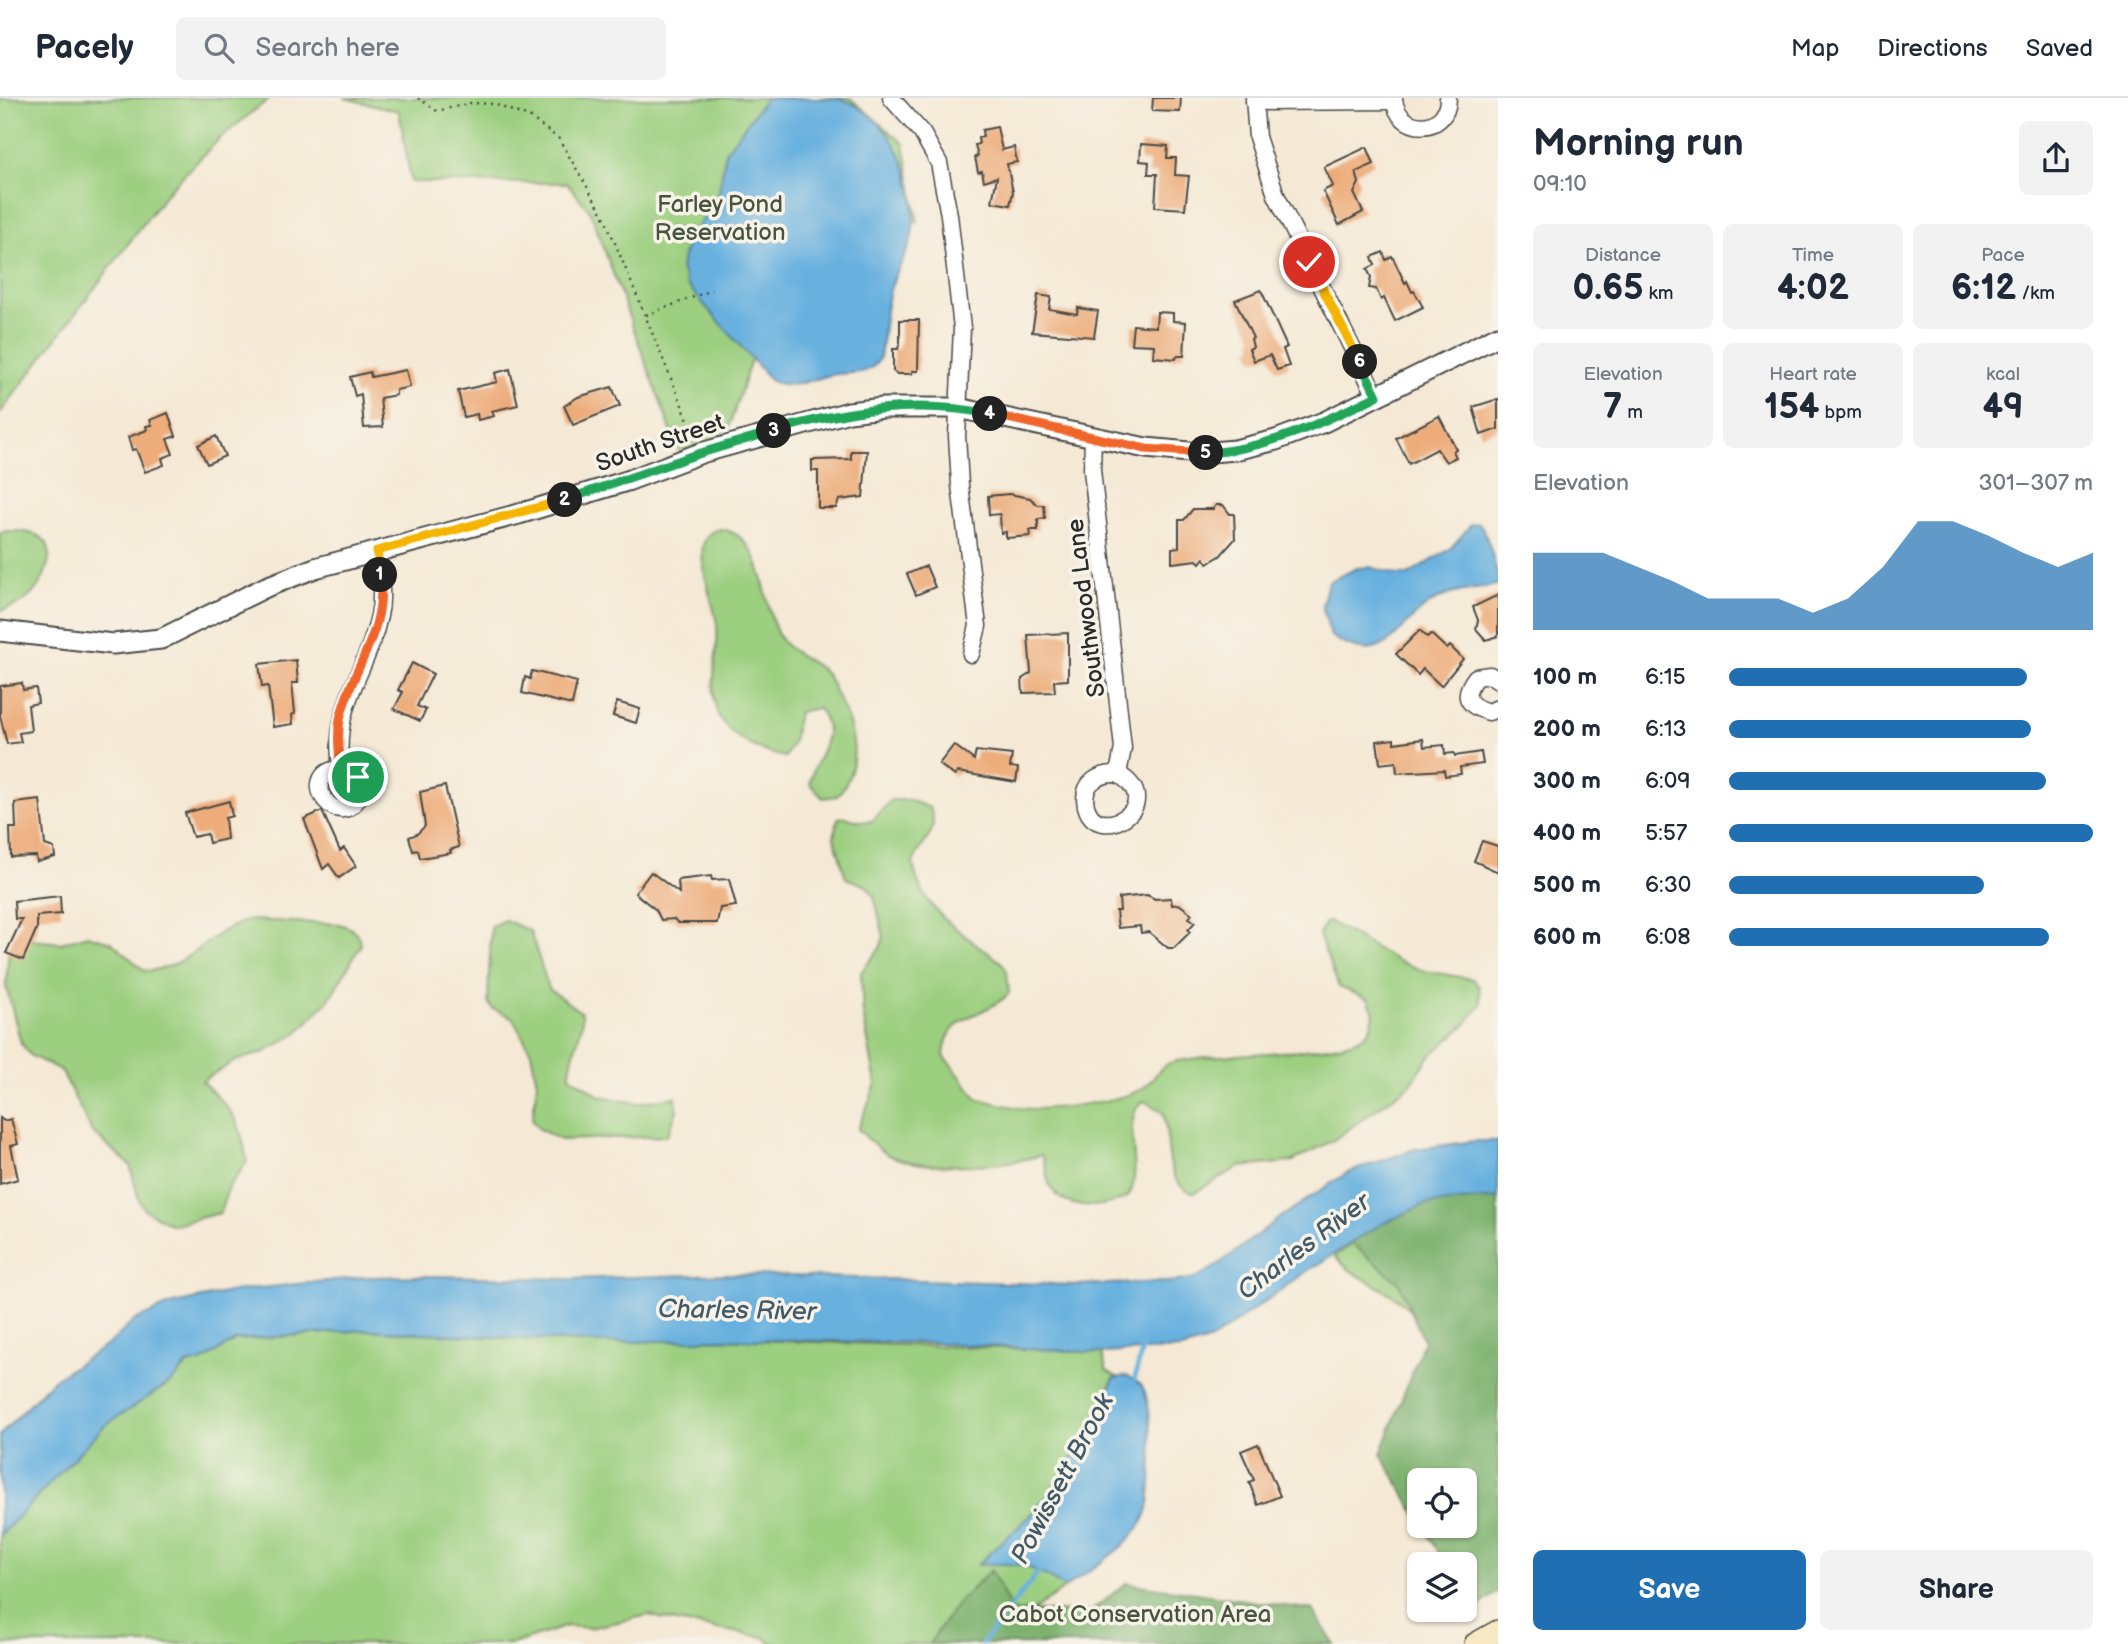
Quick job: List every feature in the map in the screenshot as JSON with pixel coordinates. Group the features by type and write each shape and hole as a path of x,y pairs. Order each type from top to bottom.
{"main road":[{"path":"1478,1644 1498,1631"},
{"path":"1478,1644 1498,1636"}],"street":[{"path":"891,98 922,133 939,163 949,215 962,328 958,408 960,485 978,626 971,654"},
{"path":"1377,396 1276,195 1256,137 1254,100 1394,100 1400,117 1412,126 1426,127 1440,120 1448,108 1448,98"},
{"name":"South Street","path":"0,631 113,644 150,642 174,634 290,577 565,500 701,453 849,412 895,407 958,408 1093,438 1178,452 1235,450 1298,433 1498,336"},
{"name":"Southwood Lane","path":"1093,438 1092,470 1123,729 1118,774"},
{"path":"341,768 339,734 342,712 376,630 380,612 382,591 377,551"},
{"path":"1498,680 1490,675 1476,677 1468,687 1468,700 1474,708 1489,712 1498,708"}],"path":[{"path":"418,98 441,111 471,103 494,104 531,118 554,134 597,202 701,453"},
{"path":"646,315 712,290"}],"green space":[{"path":"0,98 270,98 220,138 169,190 0,413"},
{"name":"Farley Pond Reservation","path":"344,98 850,98 904,144 918,222 894,225 757,341 727,434 679,452 590,211 567,183 411,182 399,111"},
{"path":"721,529 737,535 749,546 762,578 775,628 782,641 825,673 843,708 854,747 850,772 837,796 823,798 810,784 824,746 827,728 818,708 798,712 793,742 785,757 767,752 733,734 716,710 713,687 717,625 702,556 704,543 710,534"},
{"path":"19,531 42,538 47,544 49,559 34,592 19,604 0,611 0,533"},
{"path":"891,800 910,800 930,808 933,825 913,863 917,880 935,909 960,932 1002,963 1007,971 1009,993 1000,1001 960,1023 946,1041 944,1056 978,1099 1031,1109 1087,1104 1131,1094 1173,1062 1307,1050 1355,1041 1369,1031 1374,1013 1368,999 1339,987 1319,935 1324,923 1330,922 1398,961 1424,971 1473,979 1479,987 1481,1004 1466,1024 1429,1057 1410,1085 1332,1141 1291,1162 1239,1167 1194,1193 1184,1188 1172,1171 1163,1112 1144,1101 1133,1118 1134,1170 1129,1196 1109,1204 1086,1206 1065,1201 1050,1186 1041,1155 1006,1162 963,1165 902,1160 883,1152 858,1129 876,1084 863,1013 861,972 880,948 884,937 874,896 867,886 846,878 834,837 838,818 872,821"},
{"path":"249,920 339,924 354,931 361,945 328,1001 298,1032 265,1052 235,1061 202,1081 234,1116 247,1162 228,1188 220,1213 172,1225 145,1210 139,1200 130,1165 92,1132 61,1070 31,1056 21,1043 6,986 9,947 23,939 61,943 87,935 111,942 145,971 176,963 222,932"},
{"path":"505,920 530,931 549,989 582,1013 570,1076 600,1096 637,1103 676,1097 677,1110 667,1136 561,1140 539,1129 532,1120 537,1083 531,1052 512,1017 493,1009 488,1003 491,926"},
{"path":"1498,1190 1498,1592 1477,1607 1477,1552 1439,1552 1430,1538 1477,1538 1477,1468 1407,1468 1407,1498 1381,1454 1424,1341 1399,1283 1348,1240 1419,1201"},
{"path":"1380,1225 1411,1312 1394,1296 1353,1272 1335,1256"},
{"path":"367,1330 602,1343 718,1339 1089,1351 1102,1353 1106,1370 1117,1377 1114,1378 1076,1453 1053,1488 1026,1520 979,1564 1011,1562 1037,1569 1065,1588 1010,1627 996,1644 771,1644 764,1637 649,1615 590,1628 567,1626 512,1644 0,1644 0,1536 104,1426 171,1382 187,1365 201,1362 236,1340"},
{"name":"Cabot Conservation Area","path":"991,1570 1012,1611 1090,1612 1126,1583 1313,1610 1334,1644 929,1644 956,1605"}],"water":[{"path":"766,98 841,99 876,120 900,154 912,194 912,235 889,293 880,357 876,364 865,371 787,385 771,381 687,285 681,269 689,239 718,197 726,151"},
{"path":"1479,523 1491,552 1498,584 1436,600 1379,647 1366,650 1350,646 1331,636 1322,606 1328,582 1357,568 1370,567 1408,575 1450,549 1471,525"},
{"name":"Charles River","path":"1475,1141 1498,1141 1498,1198 1425,1204 1380,1225 1307,1271 1211,1340 1182,1349 1102,1353 938,1343 718,1339 602,1343 367,1330 236,1340 201,1362 187,1365 171,1382 104,1426 0,1536 0,1435 53,1380 110,1343 135,1320 170,1305 233,1291 363,1277 570,1279 727,1274 1075,1285 1194,1279 1347,1173 1415,1149"},
{"path":"1128,1376 1141,1385 1145,1394 1152,1447 1147,1512 1133,1535 1111,1555 1065,1588 1024,1566 978,1565 1025,1521 1053,1489 1086,1435 1114,1378"}],"building":[{"path":"1153,98 1181,98 1180,112 1152,111"},
{"path":"997,127 1002,150 1014,147 1017,162 1007,164 1013,192 1010,205 992,202 997,177 984,181 982,171 978,172 975,157 978,156 975,145 979,144 978,138 983,137 982,130"},
{"path":"1141,144 1168,146 1167,158 1176,158 1175,175 1189,176 1185,209 1155,207 1157,174 1148,174 1149,162 1140,161"},
{"path":"1367,147 1374,164 1356,172 1359,183 1354,193 1363,212 1339,225 1323,191 1333,186 1324,167"},
{"path":"1383,252 1386,260 1392,256 1405,283 1407,281 1423,307 1395,321 1384,298 1381,300 1376,289 1369,288 1371,277 1367,269 1375,265 1372,257"},
{"path":"1261,290 1287,347 1283,349 1289,366 1277,370 1270,355 1254,361 1249,349 1253,347 1253,338 1235,300"},
{"path":"1038,295 1051,297 1049,309 1077,314 1078,308 1098,311 1094,337 1032,332"},
{"path":"1157,312 1173,313 1173,321 1186,322 1184,356 1177,356 1176,359 1153,357 1154,345 1131,344 1133,325 1156,327"},
{"path":"900,320 919,320 918,371 912,371 912,374 897,374 893,371 893,349 898,349 900,342"},
{"path":"510,369 518,405 492,411 494,416 478,420 477,414 464,417 458,391 497,382 495,373"},
{"path":"406,370 410,387 396,390 396,395 380,398 383,427 364,428 361,394 355,396 350,377 370,372 371,377"},
{"path":"612,387 620,406 573,425 564,406 578,397"},
{"path":"1498,399 1498,429 1481,435 1473,407"},
{"path":"168,413 176,436 167,439 173,454 162,458 164,465 145,472 128,437 147,430 146,426 152,425 150,420"},
{"path":"1439,416 1456,449 1453,451 1456,457 1446,462 1437,449 1409,464 1396,438"},
{"path":"216,436 225,456 207,464 198,445"},
{"path":"851,451 867,451 863,497 839,500 836,508 818,508 818,471 812,471 812,460 851,459"},
{"path":"1009,494 1030,498 1038,505 1044,505 1045,518 1038,519 1038,530 1030,530 1031,536 1006,538 1006,532 1001,533 1000,514 989,515 988,496"},
{"path":"1216,505 1223,505 1230,514 1234,514 1235,539 1220,556 1208,563 1204,558 1200,563 1197,560 1172,563 1172,548 1179,547 1179,520 1184,520 1193,509 1213,509"},
{"path":"926,566 935,587 916,595 907,574"},
{"path":"1498,595 1498,636 1486,640 1476,629 1478,620 1473,607"},
{"path":"1420,630 1427,637 1431,634 1447,649 1450,646 1463,659 1441,686 1423,669 1418,675 1396,654"},
{"path":"1068,633 1068,680 1054,681 1055,692 1023,693 1022,679 1031,673 1028,635"},
{"path":"296,660 298,683 292,683 295,713 292,715 293,724 273,727 268,686 262,687 259,664"},
{"path":"412,663 433,674 417,706 426,710 420,721 394,709 403,692 398,690"},
{"path":"532,671 577,682 572,705 522,693 525,677 530,679"},
{"path":"22,683 23,690 36,688 38,703 28,705 31,731 19,733 21,742 7,744 0,716 0,686"},
{"path":"617,702 640,709 636,723 613,716"},
{"path":"1394,739 1394,743 1423,739 1424,747 1444,745 1445,754 1454,753 1455,756 1481,752 1483,764 1460,767 1461,774 1445,776 1444,770 1397,773 1396,762 1380,764 1377,741"},
{"path":"954,745 974,760 976,751 1012,755 1010,767 1018,768 1016,782 958,772 955,776 939,764"},
{"path":"445,786 459,847 450,850 451,853 420,858 418,850 413,851 409,837 425,826 420,792"},
{"path":"40,800 45,845 54,848 55,857 37,862 36,856 11,857 10,828 16,828 15,803"},
{"path":"229,801 232,816 225,818 227,839 209,843 207,834 193,837 185,813"},
{"path":"322,811 340,851 344,848 356,866 339,878 329,864 323,869 304,819"},
{"path":"1482,841 1498,846 1498,872 1474,861"},
{"path":"651,872 679,893 678,880 711,876 712,880 729,879 736,906 720,908 717,923 661,920 656,910 635,893"},
{"path":"1147,895 1155,899 1171,898 1172,905 1179,904 1192,914 1189,918 1195,922 1188,930 1190,932 1174,948 1168,948 1149,932 1141,933 1140,926 1118,928 1116,911 1120,911 1119,898"},
{"path":"60,896 61,914 37,916 37,928 23,960 6,953 22,919 15,919 14,901"},
{"path":"0,1118 4,1121 11,1119 18,1144 11,1146 18,1179 0,1184"},
{"path":"1258,1444 1280,1496 1258,1505 1249,1482 1254,1480 1241,1451"}],"waterway":[{"name":"Powissett Brook","path":"1133,1385 1143,1346"},
{"name":"Powissett Brook","path":"982,1644 1042,1567"}],"route":[{"path":"358,777 351,770 341,768 340,723 342,712 376,630 380,612 382,591 377,551 519,514 627,481 701,453 849,412 883,408 958,408 1146,449 1178,452 1235,450 1276,440 1324,422 1377,396 1309,262"}]}
